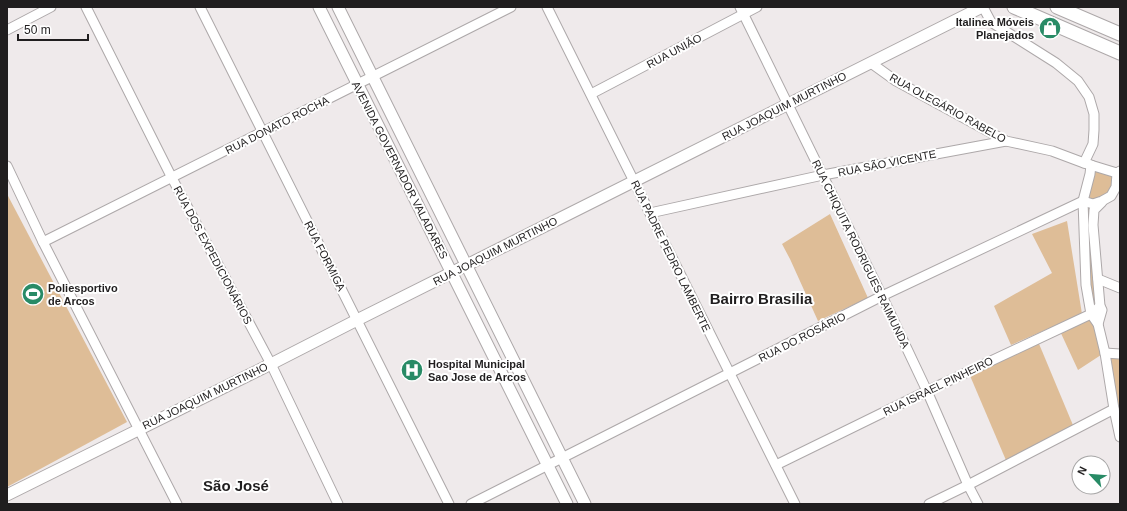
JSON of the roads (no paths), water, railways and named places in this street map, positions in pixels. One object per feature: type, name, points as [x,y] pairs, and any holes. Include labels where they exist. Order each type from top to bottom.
[{"type":"main road","points":[[1014,7],[1120,53]]},
{"type":"main road","points":[[1058,7],[1120,34]]},
{"type":"street","points":[[7,30],[51,7]]},
{"type":"street","name":"RUA DOS EXPEDICIONÁRIOS","points":[[86,7],[172,178],[271,364],[338,504]]},
{"type":"street","name":"RUA FORMIGA","points":[[200,7],[449,504]]},
{"type":"street","name":"AVENIDA GOVERNADOR VALADARES","points":[[319,7],[567,504]]},
{"type":"street","name":"AVENIDA GOVERNADOR VALADARES","points":[[338,7],[585,504]]},
{"type":"street","name":"RUA DONATO ROCHA","points":[[43,242],[511,7]]},
{"type":"street","name":"RUA PADRE PEDRO LAMBERTE","points":[[548,7],[795,504]]},
{"type":"street","name":"RUA UNIÃO","points":[[591,94],[742,11],[757,7]]},
{"type":"street","points":[[983,7],[991,22],[1056,63],[1078,81],[1089,98],[1094,114],[1094,130],[1093,144],[1084,163],[1091,165],[1084,205],[1086,285],[1091,314],[1098,324],[1105,353],[1120,438]]},
{"type":"street","name":"RUA JOAQUIM MURTINHO","points":[[7,495],[983,7]]},
{"type":"street","points":[[1052,23],[1058,7]]},
{"type":"street","name":"RUA CHIQUITA RODRIGUES RAIMUNDA","points":[[742,11],[882,296],[978,504]]},
{"type":"street","name":"RUA OLEGÁRIO RABELO","points":[[871,63],[896,81],[1006,141],[1052,150],[1084,163],[1119,173]]},
{"type":"street","name":"RUA SÃO VICENTE","points":[[650,213],[823,175],[1006,141]]},
{"type":"street","points":[[7,166],[43,242],[177,504]]},
{"type":"street","points":[[1098,324],[1102,310],[1100,306],[1093,225],[1094,210],[1102,201],[1111,196],[1116,187],[1119,173]]},
{"type":"street","name":"RUA DO ROSÁRIO","points":[[471,504],[882,296],[1084,205],[1102,201]]},
{"type":"street","points":[[1098,279],[1120,288]]},
{"type":"street","name":"RUA ISRAEL PINHEIRO","points":[[776,465],[926,391],[1091,314],[1100,306]]},
{"type":"street","points":[[1105,353],[1120,354]]},
{"type":"street","points":[[929,504],[1114,409]]},
{"type":"place","name":"Italinea Móveis Planejados","points":[[1050,28]]},
{"type":"place","name":"Poliesportivo de Arcos","points":[[33,294]]},
{"type":"place","name":"Hospital Municipal Sao Jose de Arcos","points":[[412,370]]},
{"type":"district","name":"Bairro Brasilia","points":[[761,298]]},
{"type":"district","name":"São José","points":[[236,485]]}]
